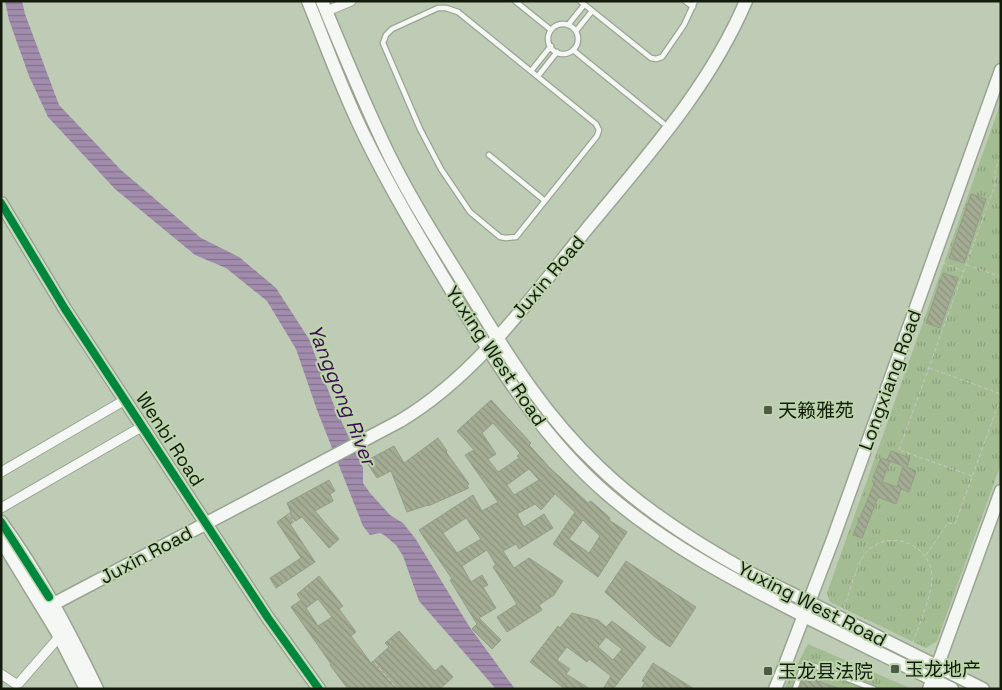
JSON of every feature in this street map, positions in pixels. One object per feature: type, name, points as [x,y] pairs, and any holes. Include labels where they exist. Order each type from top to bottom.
[{"type":"main road","name":"Yuxing West Road","points":[[308,1],[347,97],[379,165],[416,232],[507,380],[537,420],[588,476],[649,526],[696,558],[931,684],[952,689]]},
{"type":"main road","name":"Juxin Road","points":[[494,334],[685,94],[704,66],[737,1]]},
{"type":"main road","name":"Juxin Road","points":[[47,603],[353,441],[400,421],[427,403],[457,379],[485,344],[544,282],[680,116],[714,64],[746,1]]},
{"type":"main road","name":"Yuxing West Road","points":[[325,6],[359,92],[391,159],[428,225],[518,372],[548,412],[580,449],[616,483],[657,515],[703,546],[808,603],[982,689]]},
{"type":"main road","name":"Longxiang Road","points":[[775,689],[804,616],[1001,70]]},
{"type":"main road","name":"Wenbi Road","points":[[1,203],[65,309],[277,631],[319,689]]},
{"type":"main road","name":"Juxin Road","points":[[204,520],[273,488],[326,455]]},
{"type":"main road","points":[[931,684],[1001,491]]},
{"type":"main road","points":[[1,522],[97,689]]},
{"type":"main road","points":[[1,540],[47,603],[60,636],[86,689]]},
{"type":"street","points":[[325,6],[351,1]]},
{"type":"street","points":[[1,472],[125,400]]},
{"type":"street","points":[[1,508],[143,426]]},
{"type":"street","points":[[1,674],[16,684],[19,683],[60,636]]},
{"type":"lane","points":[[515,1],[551,30]]},
{"type":"lane","points":[[685,1],[693,7]]},
{"type":"lane","points":[[568,25],[582,3],[650,58],[656,59],[662,57],[684,25],[695,1]]},
{"type":"lane","points":[[438,8],[450,8],[458,12],[531,71],[596,124],[598,136],[516,236],[509,238],[500,237],[470,212],[453,188],[430,149],[383,42],[392,29],[438,8]]},
{"type":"lane","points":[[576,31],[592,11]]},
{"type":"lane","points":[[558,25],[568,25],[576,31],[578,39],[573,50],[566,53],[557,52],[551,46],[548,38],[551,30],[558,25]]},
{"type":"lane","points":[[531,71],[551,46]]},
{"type":"lane","points":[[573,50],[663,123]]},
{"type":"lane","points":[[538,76],[557,52]]},
{"type":"lane","points":[[489,155],[545,201]]},
{"type":"lane","points":[[795,689],[803,666],[808,663],[874,689]]},
{"type":"path","points":[[972,476],[899,450],[994,185],[995,172],[1001,154]]},
{"type":"path","points":[[933,260],[964,271]]},
{"type":"path","points":[[966,265],[1001,277]]},
{"type":"path","points":[[925,556],[948,523],[955,524],[1001,395],[929,368]]},
{"type":"path","points":[[273,488],[288,513],[354,601],[350,613],[368,637],[365,651],[397,689]]},
{"type":"path","points":[[840,619],[861,560],[873,546],[890,540],[903,541],[916,546],[925,556],[931,568],[932,584],[910,653]]},
{"type":"path","points":[[543,550],[622,623],[721,689]]},
{"type":"path","points":[[675,660],[727,576]]},
{"type":"path","points":[[451,689],[463,677],[472,689]]},
{"type":"green space","points":[[1001,102],[1001,464],[937,641],[926,648],[830,602],[827,593]]},
{"type":"green space","points":[[808,644],[912,689],[784,689]]},
{"type":"shaded area","points":[[5,1],[22,1],[25,14],[59,105],[121,170],[201,238],[239,257],[276,288],[309,339],[333,403],[363,468],[363,483],[390,515],[403,523],[415,538],[469,626],[515,689],[496,689],[419,601],[403,556],[396,545],[380,533],[370,535],[363,526],[317,410],[296,349],[267,301],[226,268],[195,255],[115,189],[48,117],[29,76],[9,20]]},
{"type":"building","points":[[971,194],[986,199],[964,263],[949,258]]},
{"type":"building","points":[[943,273],[958,278],[940,328],[926,323]]},
{"type":"building","points":[[491,400],[531,443],[529,445],[550,468],[588,503],[591,501],[610,518],[609,520],[627,532],[598,577],[553,544],[575,512],[555,494],[541,510],[535,504],[517,514],[524,527],[544,514],[553,528],[519,549],[516,544],[503,551],[514,568],[529,558],[563,581],[554,595],[539,605],[542,610],[507,632],[497,617],[517,604],[493,567],[496,565],[487,550],[462,566],[471,582],[482,575],[488,585],[483,587],[496,608],[479,618],[501,640],[492,649],[472,629],[477,624],[450,580],[452,579],[419,530],[473,495],[482,511],[498,502],[465,455],[474,450],[457,431]],"holes":[[[493,423],[520,453],[517,456],[519,458],[498,472],[488,459],[496,454],[482,433]],[[529,469],[539,480],[514,495],[507,485]],[[466,518],[481,539],[457,553],[443,533]],[[583,520],[600,536],[589,553],[569,539]]]},
{"type":"building","points":[[438,438],[469,484],[467,486],[469,488],[428,506],[407,512],[391,471],[377,478],[366,461],[394,446],[404,463]]},
{"type":"building","points":[[891,451],[910,458],[907,467],[916,471],[909,492],[901,489],[896,504],[878,497],[862,538],[853,535],[876,479],[873,478],[881,458],[887,460]],"holes":[[[890,461],[903,466],[897,487],[882,482]]]},
{"type":"building","points":[[329,480],[335,491],[330,494],[333,501],[315,511],[339,539],[329,548],[302,517],[290,524],[315,562],[276,588],[270,578],[301,558],[277,522],[291,512],[287,503]]},
{"type":"building","points":[[626,561],[696,607],[670,647],[655,637],[605,592]]},
{"type":"building","points":[[319,576],[343,606],[339,609],[356,632],[351,636],[371,663],[389,647],[385,643],[399,631],[435,671],[442,665],[453,677],[440,689],[348,689],[291,607],[301,600],[297,594]],"holes":[[[318,599],[332,617],[318,626],[306,608]]]},
{"type":"building","points":[[572,613],[598,620],[606,627],[612,621],[646,647],[613,689],[603,689],[611,676],[589,659],[587,662],[567,647],[557,660],[570,669],[566,674],[590,689],[565,689],[530,662],[558,626],[560,628]],"holes":[[[606,637],[622,649],[613,660],[598,647]]]},
{"type":"building","points":[[653,663],[694,689],[641,689],[645,682],[642,681]]},
{"type":"building","points":[[804,676],[837,688],[837,689],[799,689]]},
{"type":"cycle path","points":[[1,203],[65,309],[268,618],[319,689]]},
{"type":"cycle path","points":[[1,522],[49,597]]},
{"type":"place","name":"天籁雅苑","points":[[768,410]]},
{"type":"place","name":"玉龙地产","points":[[895,669]]},
{"type":"place","name":"玉龙县法院","points":[[768,671]]},
{"type":"water label","name":"Yanggong River","points":[[342,395]]}]
